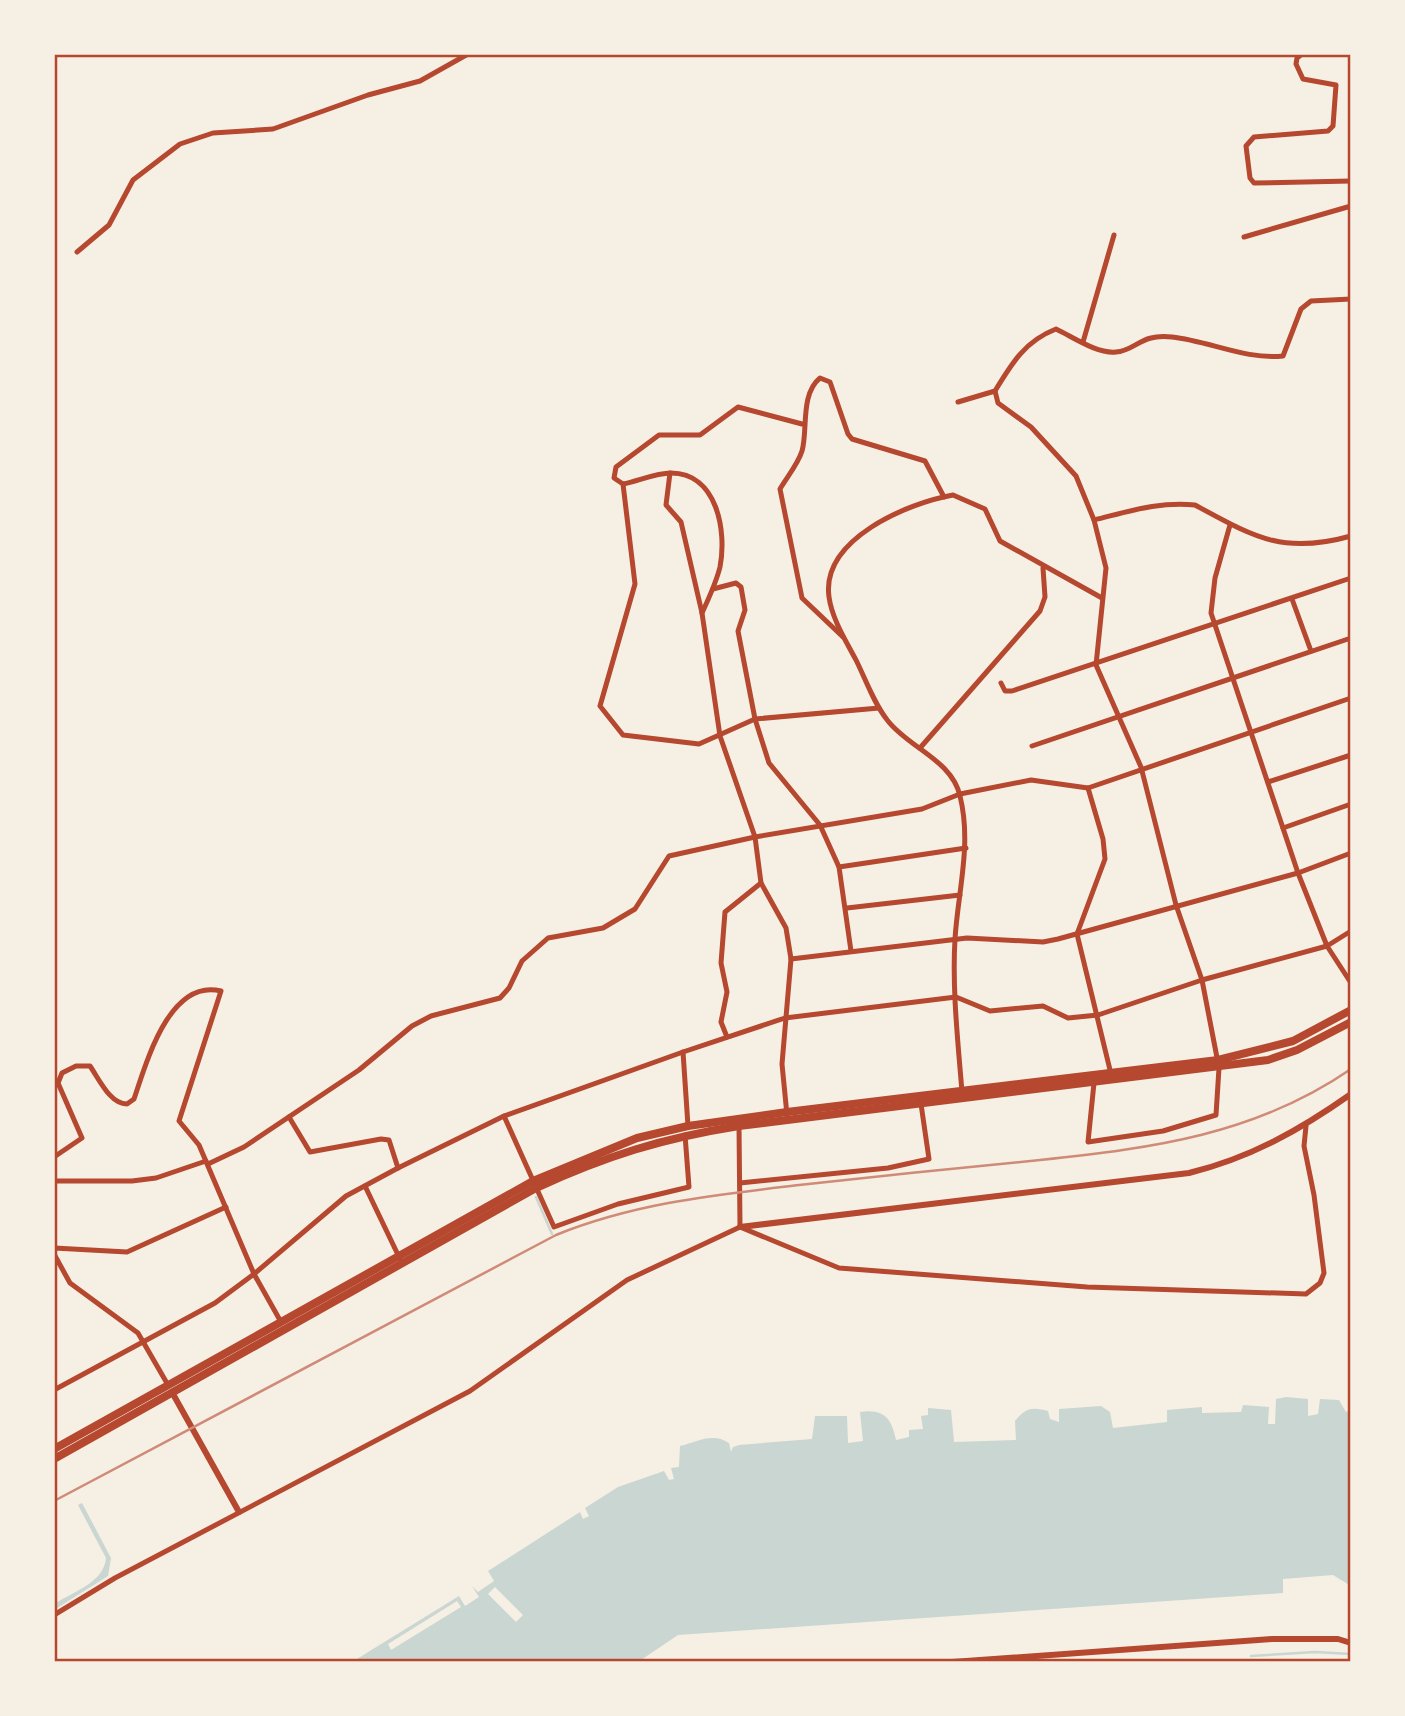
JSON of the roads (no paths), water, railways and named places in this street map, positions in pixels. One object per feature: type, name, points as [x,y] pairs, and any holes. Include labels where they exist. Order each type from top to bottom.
[{"type":"highway","points":[[1219,1064],[1293,1041],[1351,1010]]},
{"type":"highway","points":[[54,1459],[535,1184],[603,1158],[687,1132],[787,1117],[1111,1076],[1268,1060],[1297,1050],[1351,1022]]},
{"type":"highway","points":[[687,1132],[787,1117],[921,1104],[962,1095],[1094,1083],[1111,1076]]},
{"type":"highway","points":[[54,1449],[171,1390]]},
{"type":"street","points":[[78,252],[109,225],[134,180],[180,144],[213,133],[273,129],[368,95],[420,81],[468,54]]},
{"type":"street","points":[[1327,54],[1302,54],[1297,58],[1296,64],[1303,79],[1336,85],[1333,126],[1328,131],[1254,137],[1248,141],[1250,178],[1254,183],[1351,181]]},
{"type":"street","points":[[1244,237],[1351,206]]},
{"type":"street","points":[[1083,342],[1114,235]]},
{"type":"street","points":[[958,402],[995,391],[1016,355],[1036,337],[1056,329],[1083,342],[1118,352],[1147,336],[1171,336],[1264,358],[1283,356],[1301,309],[1311,301],[1351,299]]},
{"type":"street","points":[[845,639],[802,598],[780,489],[802,450],[802,424],[814,383],[826,379],[834,392],[852,439],[925,461],[943,497]]},
{"type":"street","points":[[995,391],[998,403],[1031,428],[1076,476],[1094,520],[1106,568],[1096,665],[1142,767],[1176,905],[1202,980],[1219,1064],[1216,1115],[1163,1131],[1088,1142],[1094,1083]]},
{"type":"street","points":[[702,613],[713,589],[722,548],[714,504],[708,489],[694,479],[670,473],[623,484],[614,478],[615,467],[659,435],[700,435],[738,407],[802,424]]},
{"type":"street","points":[[670,473],[666,505],[681,522],[702,613],[720,736],[755,837],[761,883],[786,928],[791,959],[782,1064],[787,1117]]},
{"type":"street","points":[[623,484],[635,584],[600,706],[623,735],[699,744],[755,719],[879,708]]},
{"type":"street","points":[[962,1095],[955,940],[966,848],[960,794],[945,769],[897,731],[879,708],[845,639],[829,595],[834,570],[844,548],[868,528],[953,495],[985,509],[1000,541],[1043,568],[1101,598]]},
{"type":"street","points":[[1094,520],[1156,505],[1184,504],[1195,505],[1267,542],[1317,545],[1351,537]]},
{"type":"street","points":[[1230,525],[1213,589],[1211,613],[1298,873],[1327,946],[1351,983]]},
{"type":"street","points":[[920,748],[1040,611],[1045,597],[1043,568]]},
{"type":"street","points":[[1001,683],[1005,691],[1012,691],[1351,578]]},
{"type":"street","points":[[713,589],[736,583],[741,587],[745,610],[738,631],[755,719],[769,763],[820,825],[839,867],[847,908],[851,951]]},
{"type":"street","points":[[1292,599],[1311,651]]},
{"type":"street","points":[[1032,746],[1351,638]]},
{"type":"street","points":[[54,1174],[56,1181],[132,1181],[156,1178],[244,1147],[376,1059],[412,1026],[431,1016],[500,998],[509,988],[522,961],[548,938],[603,928],[635,909],[669,856],[755,837],[922,809],[960,794],[1031,780],[1088,788],[1142,767],[1351,698]]},
{"type":"street","points":[[1268,782],[1351,755]]},
{"type":"street","points":[[1088,788],[1103,839],[1105,859],[1077,934],[1111,1076]]},
{"type":"street","points":[[1283,828],[1351,804]]},
{"type":"street","points":[[839,867],[966,848]]},
{"type":"street","points":[[791,959],[955,940],[1043,942],[1298,873],[1351,853]]},
{"type":"street","points":[[727,1037],[721,1022],[727,992],[721,963],[725,912],[761,883]]},
{"type":"street","points":[[847,908],[960,895]]},
{"type":"street","points":[[54,1390],[143,1341],[153,1339],[215,1303],[254,1274],[321,1215],[398,1168],[504,1116],[683,1052],[785,1018],[956,997],[990,1011],[1043,1006],[1068,1018],[1098,1015],[1202,980],[1327,946],[1351,931]]},
{"type":"street","points":[[54,1157],[82,1138],[58,1083],[62,1073],[76,1066],[90,1066],[111,1096],[118,1102],[127,1104],[134,1099],[153,1045],[166,1019],[193,994],[211,989],[221,991],[179,1121],[199,1145],[254,1274],[284,1327]]},
{"type":"street","points":[[504,1116],[554,1227],[618,1204],[689,1187],[683,1052]]},
{"type":"street","points":[[54,1615],[115,1578],[470,1391],[627,1280],[740,1227],[1189,1172],[1252,1154],[1306,1126],[1351,1094]]},
{"type":"street","points":[[740,1183],[888,1168],[929,1159],[921,1104]]},
{"type":"street","points":[[289,1116],[310,1152],[388,1140],[398,1168]]},
{"type":"street","points":[[739,1126],[740,1227]]},
{"type":"street","points":[[740,1227],[839,1268],[1087,1287],[1306,1294],[1320,1283],[1324,1273],[1304,1146],[1306,1126]]},
{"type":"street","points":[[365,1186],[400,1260]]},
{"type":"street","points":[[54,1248],[127,1252],[226,1208]]},
{"type":"street","points":[[54,1254],[70,1283],[138,1334],[239,1512]]},
{"type":"street","points":[[952,1662],[1272,1639],[1338,1640],[1351,1643]]},
{"type":"waterway","points":[[536,1197],[552,1234]]},
{"type":"waterway","points":[[1251,1656],[1315,1652],[1351,1654]]},
{"type":"railway","points":[[54,1501],[556,1235],[586,1224],[645,1208],[706,1197],[1082,1155],[1163,1143],[1240,1124],[1315,1091],[1351,1069]]}]
